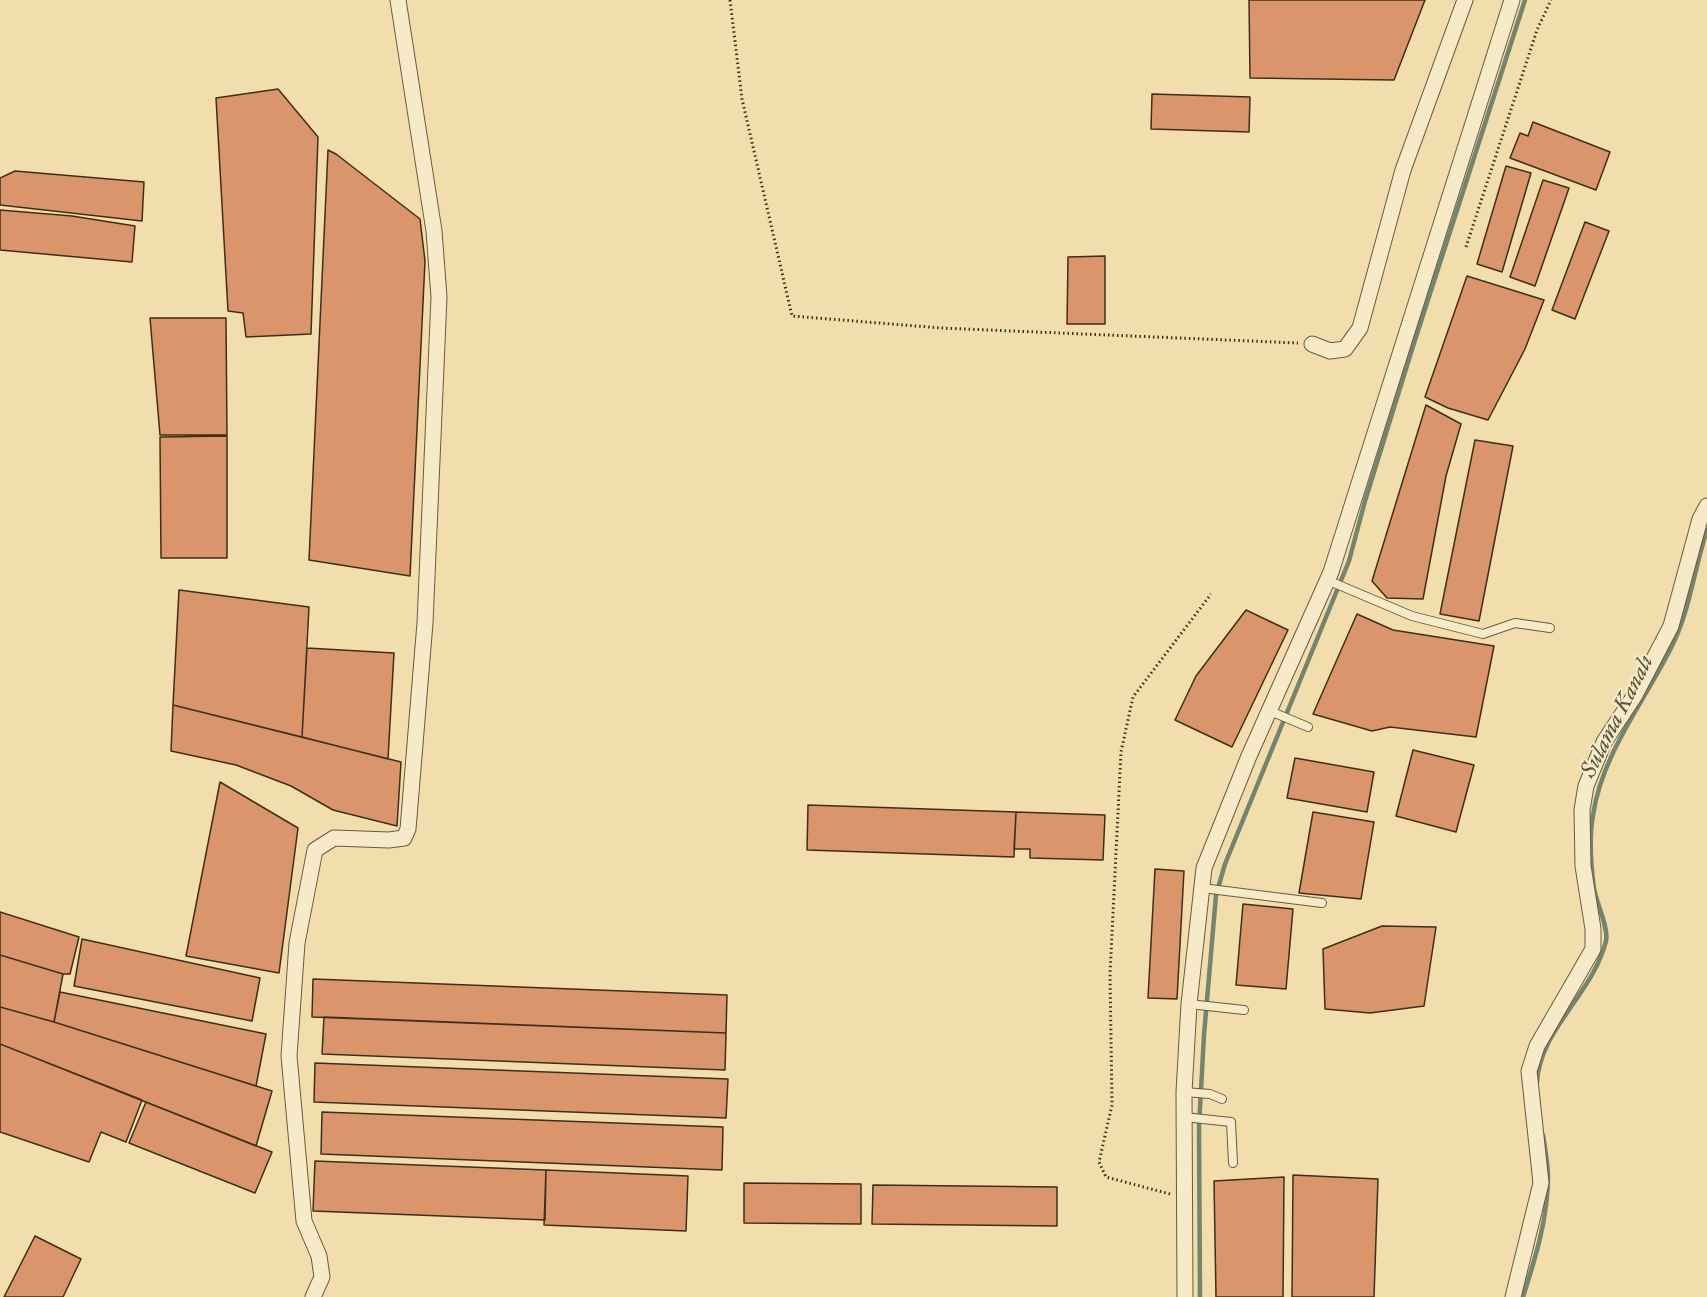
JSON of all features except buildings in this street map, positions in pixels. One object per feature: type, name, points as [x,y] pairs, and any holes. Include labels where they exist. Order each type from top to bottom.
[{"type":"street","points":[[312,1297],[322,1276],[320,1256],[304,1221],[289,1056],[297,943],[315,850],[334,838],[389,840],[404,838],[408,829],[424,623],[439,297],[434,231],[398,0]]},
{"type":"street","points":[[1312,344],[1330,351],[1345,349],[1360,328],[1403,170],[1465,0]]},
{"type":"street","points":[[1185,1297],[1184,1197],[1187,1092],[1207,888],[1204,868],[1330,582],[1512,0]]},
{"type":"street","points":[[1513,1297],[1541,1183],[1529,1071],[1537,1046],[1593,949],[1593,930],[1583,866],[1582,810],[1586,786],[1604,742],[1635,695],[1671,626],[1700,519],[1707,506]]},
{"type":"lane","points":[[1330,582],[1412,616],[1483,634],[1515,623],[1550,628]]},
{"type":"lane","points":[[1274,712],[1308,727]]},
{"type":"lane","points":[[1207,888],[1322,903]]},
{"type":"lane","points":[[1194,1005],[1244,1010]]},
{"type":"lane","points":[[1187,1092],[1210,1094],[1222,1099]]},
{"type":"lane","points":[[1188,1118],[1231,1122],[1233,1163]]},
{"type":"path","points":[[729,0],[742,99],[792,316],[941,327],[1312,344]]},
{"type":"path","points":[[1466,247],[1537,30],[1551,0]]},
{"type":"path","points":[[1184,1197],[1106,1177],[1099,1162],[1112,1105],[1110,974],[1121,752],[1133,697],[1211,594]]},
{"type":"waterway","points":[[1200,1297],[1199,1126],[1216,895],[1225,864],[1349,561],[1365,501],[1414,343],[1525,0]]},
{"type":"waterway","name":"Sulama Kanalı","points":[[1537,1082],[1540,1063],[1547,1045],[1590,978],[1606,941],[1606,929],[1594,888],[1591,861],[1592,824],[1598,793],[1605,771],[1625,729],[1677,634],[1707,530]]},
{"type":"waterway","name":"Sulama Kanalı","points":[[1523,1297],[1546,1208],[1548,1172],[1543,1135]]}]
